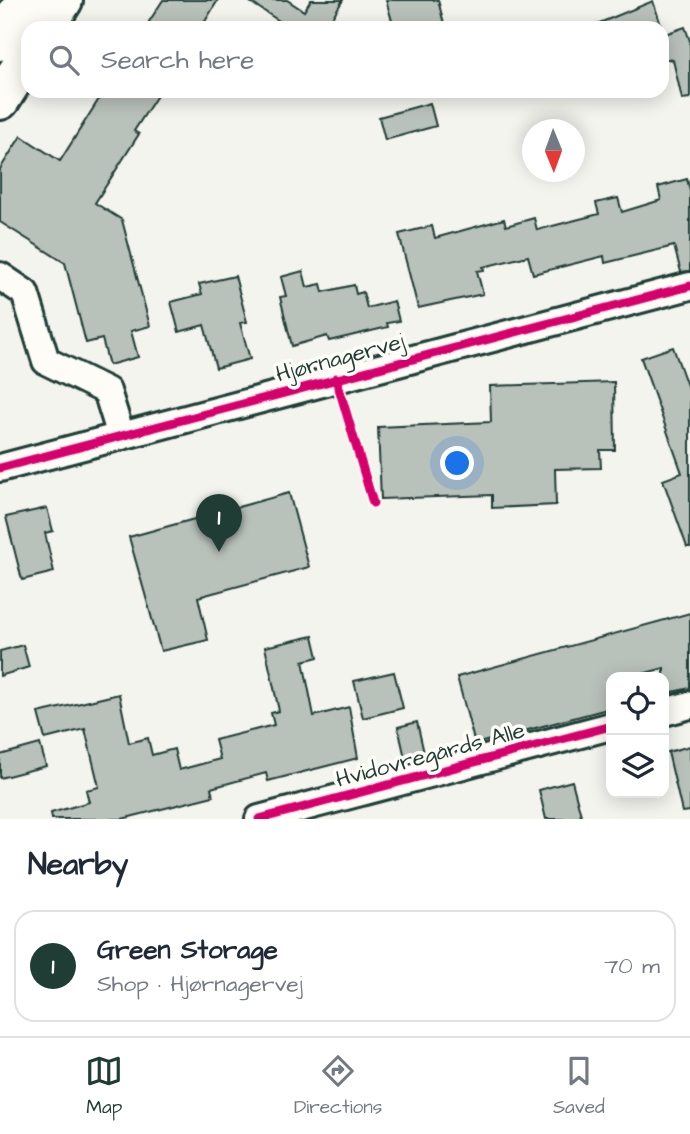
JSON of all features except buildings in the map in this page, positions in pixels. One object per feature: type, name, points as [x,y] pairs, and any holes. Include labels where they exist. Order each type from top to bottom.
[{"type":"main road","points":[[0,41],[26,0]]},
{"type":"main road","points":[[50,21],[63,0]]},
{"type":"main road","points":[[0,100],[21,66]]},
{"type":"street","points":[[0,276],[25,293],[46,361],[107,391],[121,436]]},
{"type":"street","name":"Hjørnagervej","points":[[0,468],[690,286]]},
{"type":"street","points":[[669,711],[690,705]]},
{"type":"street","name":"Hvidovregårds Alle","points":[[259,819],[606,727]]},
{"type":"cycle path","points":[[0,468],[690,286]]},
{"type":"cycle path","points":[[336,378],[373,503]]},
{"type":"cycle path","points":[[259,819],[606,727]]},
{"type":"place","name":"Green Storage","points":[[219,552]]}]
